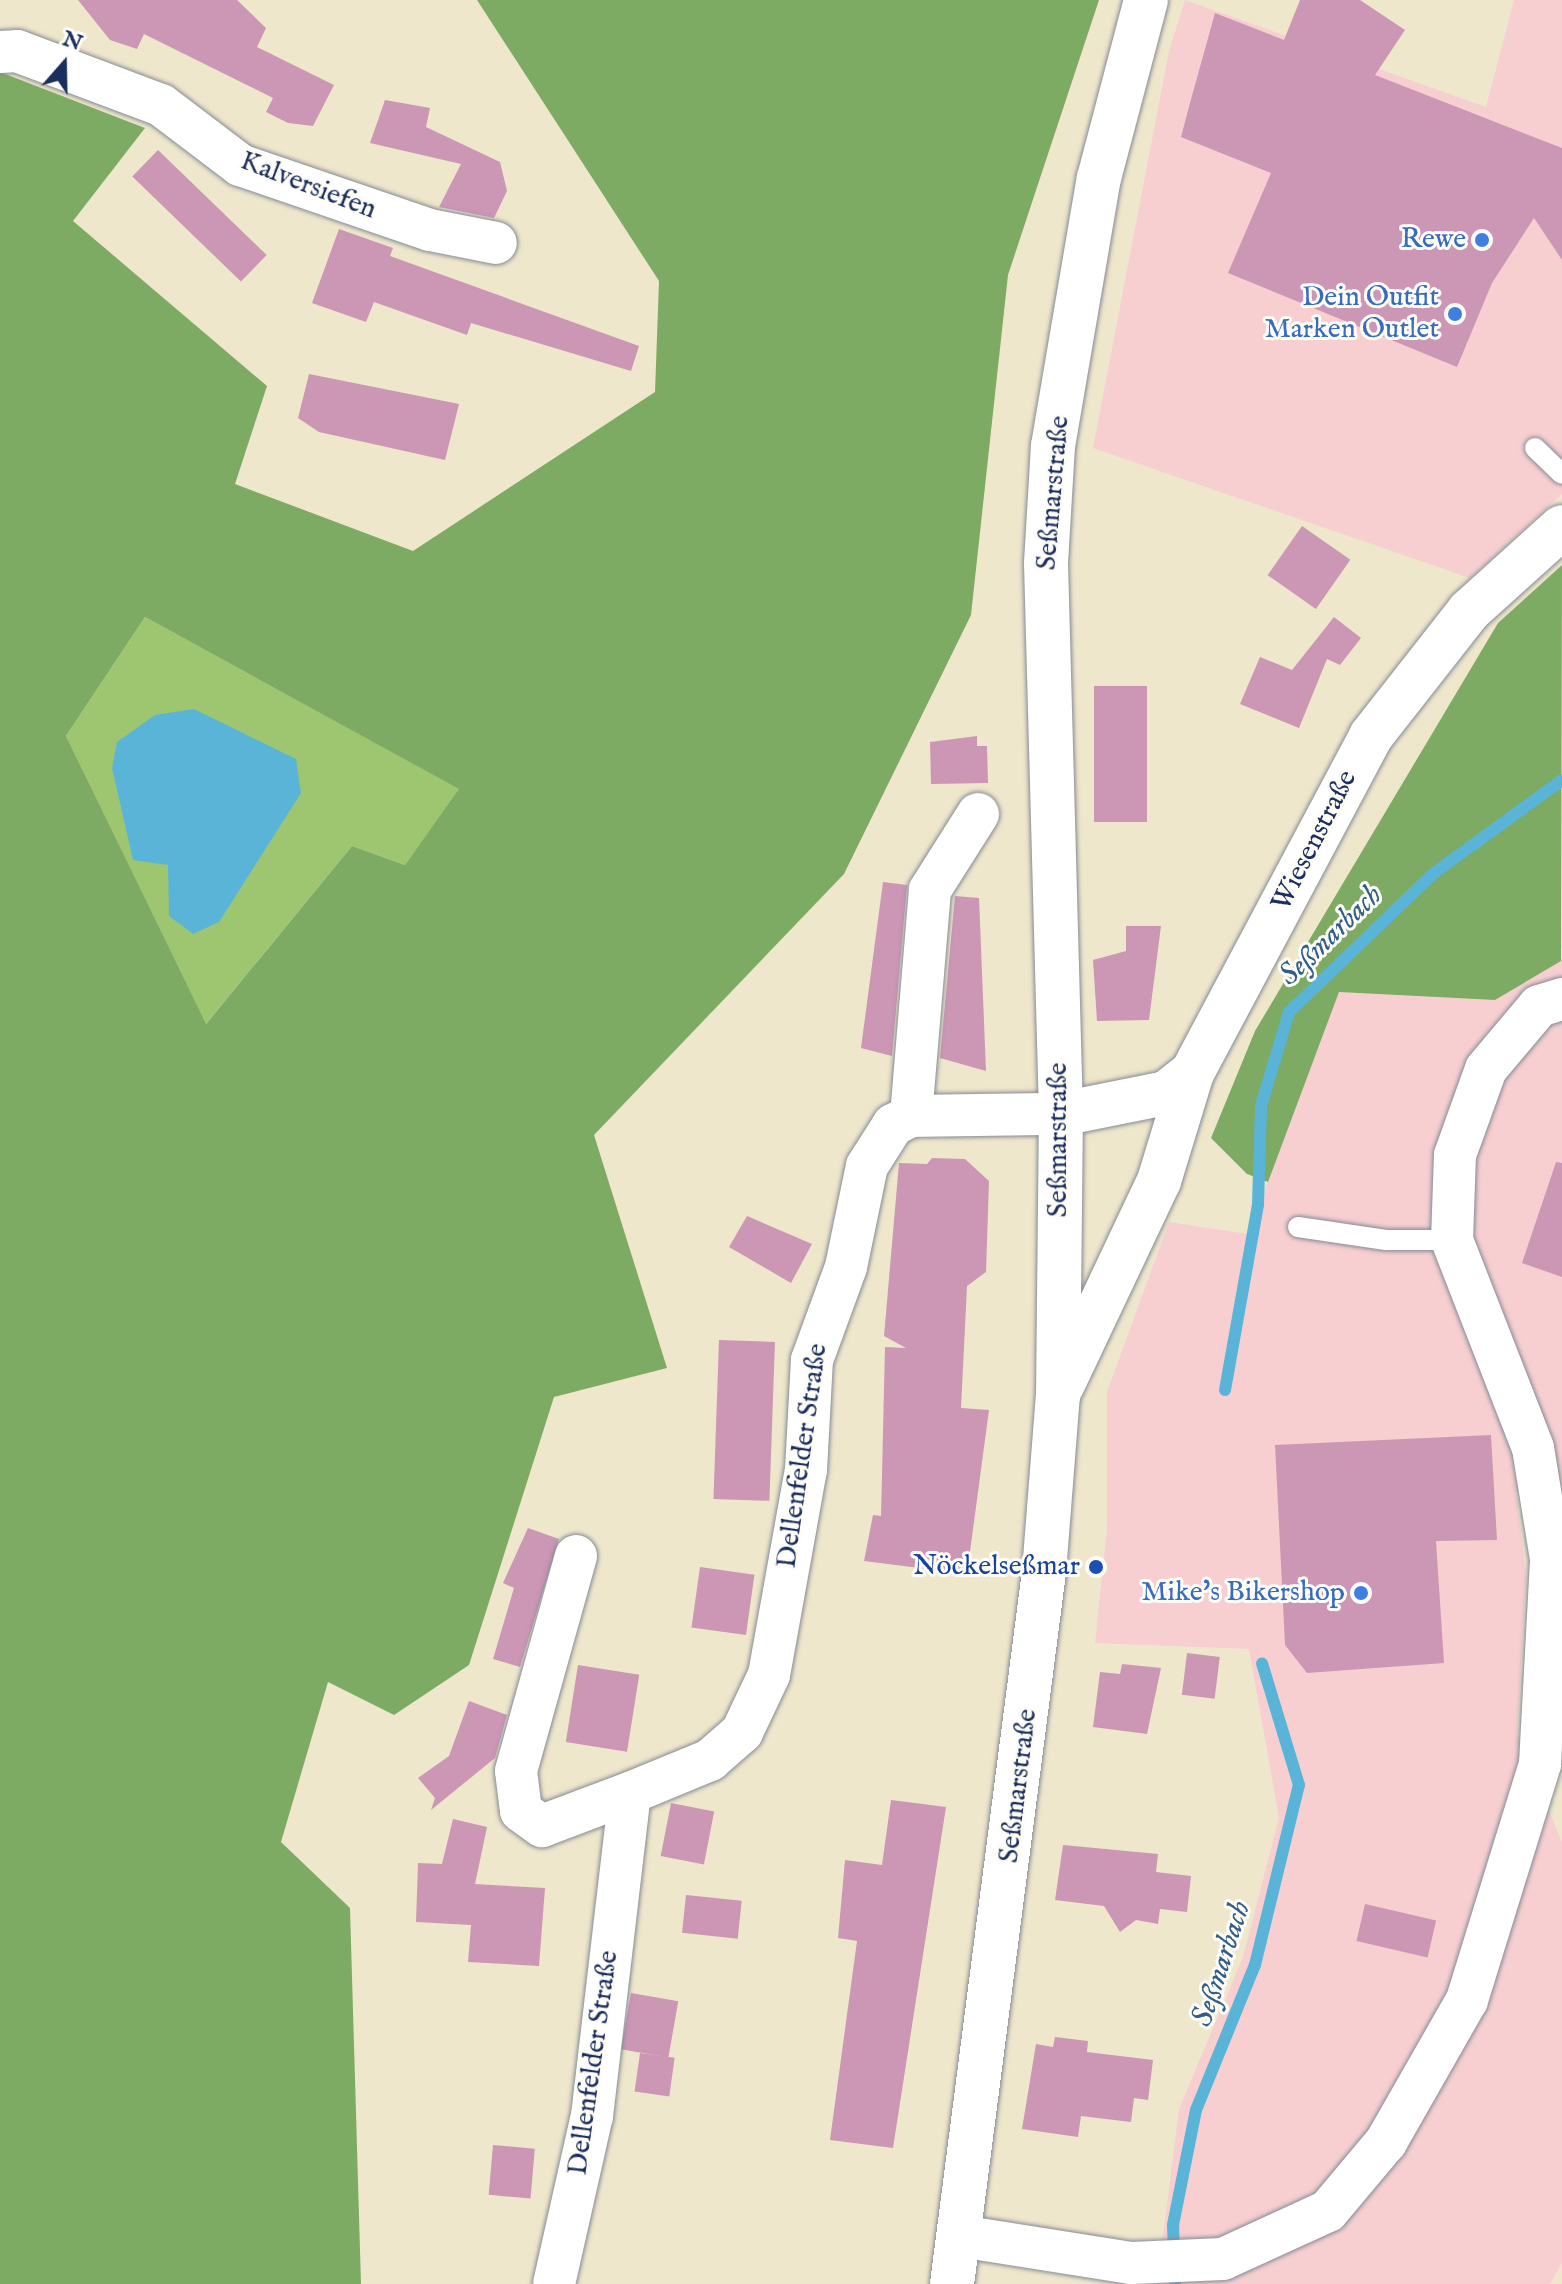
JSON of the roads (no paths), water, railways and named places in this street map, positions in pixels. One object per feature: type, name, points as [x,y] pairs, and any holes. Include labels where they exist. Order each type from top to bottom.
[{"type":"main road","name":"Seßmarstraße","points":[[952,2284],[1018,1802],[1058,1396],[1061,1114],[1046,563],[1053,446],[1099,178],[1146,0]]},
{"type":"main road","name":"Wiesenstraße","points":[[1061,1114],[1166,1093],[1192,1073],[1371,736],[1469,611],[1562,527]]},
{"type":"main road","points":[[1058,1396],[1159,1181],[1192,1073]]},
{"type":"street","name":"Kalversiefen","points":[[0,52],[17,51],[161,105],[240,165],[430,230],[496,243]]},
{"type":"street","points":[[978,814],[930,890],[911,1116],[1061,1114]]},
{"type":"street","points":[[960,2236],[1131,2263],[1223,2259],[1328,2211],[1386,2142],[1467,2000],[1551,1774],[1551,1559],[1533,1448],[1452,1240],[1455,1155],[1486,1069],[1539,1006],[1562,999]]},
{"type":"street","name":"Dellenfelder Straße","points":[[576,1556],[516,1771],[521,1811],[542,1826],[710,1760],[742,1732],[769,1675],[806,1470],[812,1360],[846,1267],[867,1166],[893,1125],[911,1116]]},
{"type":"street","name":"Dellenfelder Straße","points":[[554,2284],[592,2116],[630,1793]]},
{"type":"lane","points":[[1535,448],[1562,474]]},
{"type":"lane","points":[[1298,1227],[1386,1240],[1452,1240]]},
{"type":"water","points":[[194,709],[296,759],[301,793],[219,922],[193,934],[169,916],[168,865],[133,860],[112,768],[117,742],[155,715]]},
{"type":"waterway","name":"Seßmarbach","points":[[1225,1390],[1258,1204],[1261,1106],[1289,1012],[1434,873],[1562,780]]},
{"type":"waterway","name":"Seßmarbach","points":[[1175,2284],[1173,2225],[1196,2110],[1255,1965],[1299,1785],[1262,1663]]},
{"type":"place","name":"Rewe","points":[[1482,240]]},
{"type":"place","name":"Dein Outfit Marken Outlet","points":[[1455,314]]},
{"type":"place","name":"Nöckelseßmar","points":[[1096,1567]]},
{"type":"place","name":"Mike's Bikershop","points":[[1361,1593]]}]
